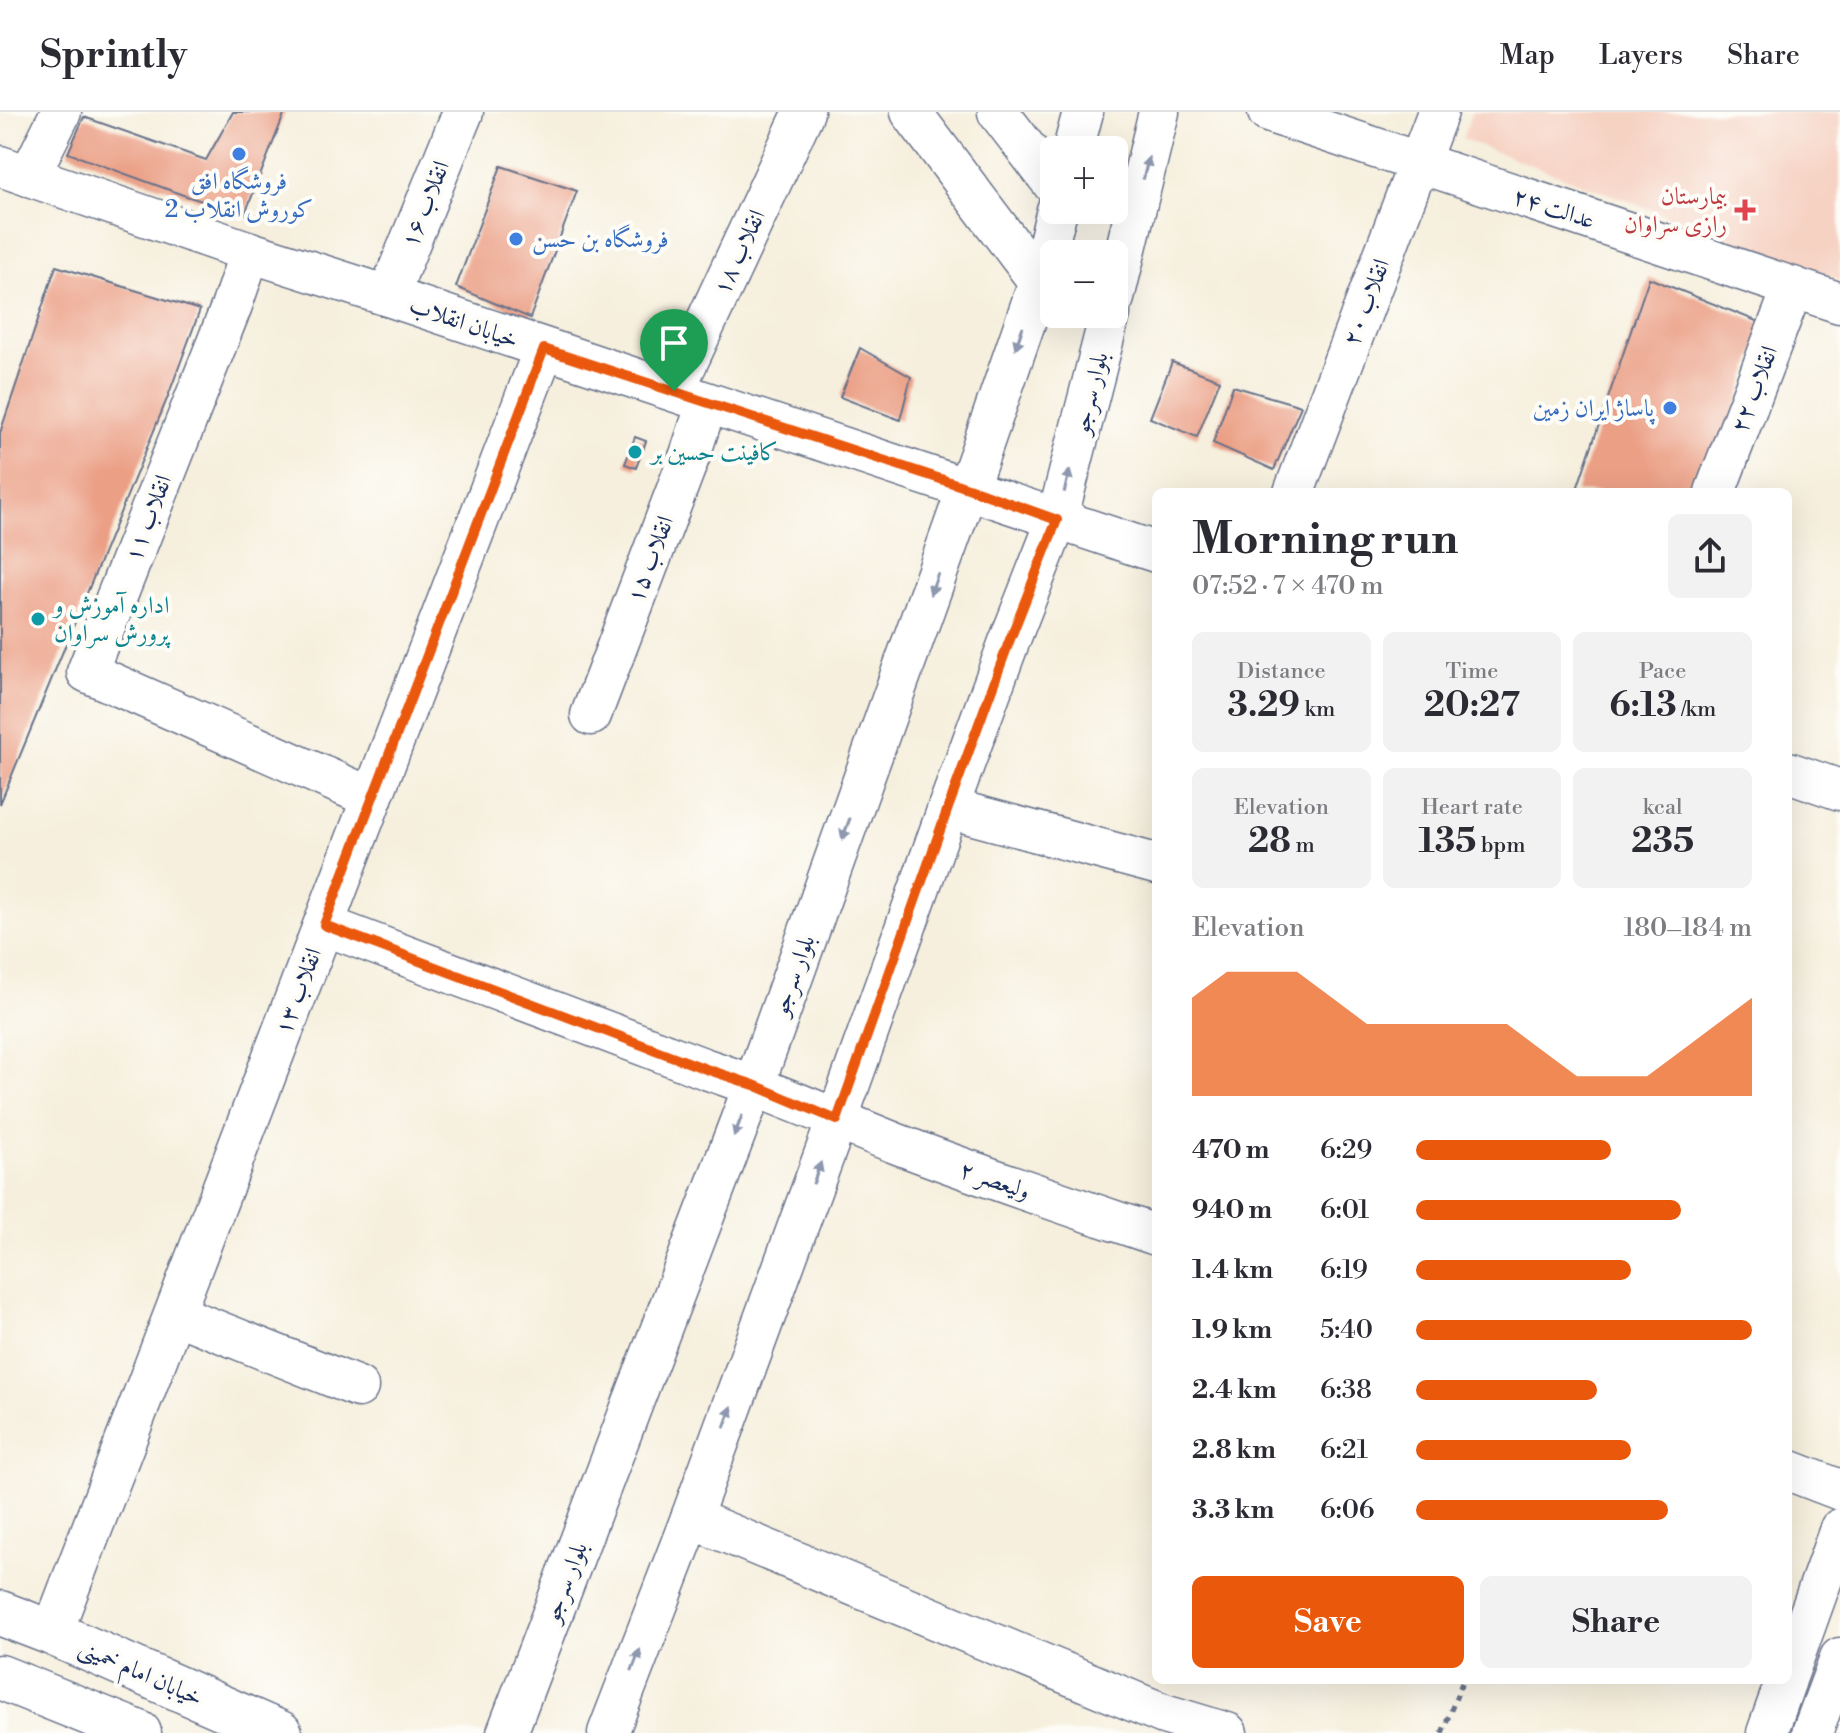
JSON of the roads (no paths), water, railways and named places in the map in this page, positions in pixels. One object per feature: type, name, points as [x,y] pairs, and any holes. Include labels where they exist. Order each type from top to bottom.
[{"type":"main road","name":"خیابان امام خمینی","points":[[0,1613],[280,1733]]},
{"type":"main road","points":[[0,1677],[139,1733]]},
{"type":"street","points":[[15,171],[61,112]]},
{"type":"street","name":"انقلاب ۱۶","points":[[388,296],[463,112]]},
{"type":"street","name":"انقلاب ۱۸","points":[[691,397],[804,112]]},
{"type":"street","points":[[911,112],[1047,240]]},
{"type":"street","points":[[998,112],[1040,167]]},
{"type":"street","points":[[1077,136],[1083,112]]},
{"type":"street","points":[[1126,240],[1159,112]]},
{"type":"street","name":"عدالت ۲۴","points":[[1268,112],[1840,303]]},
{"type":"street","name":"انقلاب ۲۰","points":[[1296,488],[1438,112]]},
{"type":"street","name":"خیابان انقلاب","points":[[15,171],[1152,551]]},
{"type":"street","name":"انقلاب ۱۱","points":[[250,252],[87,672],[372,798]]},
{"type":"street","name":"انقلاب ۲۲","points":[[1717,488],[1793,287]]},
{"type":"street","name":"بلوار سرجو","points":[[507,1733],[754,1085],[1040,292]]},
{"type":"street","name":"بلوار سرجو","points":[[608,1733],[691,1518],[948,808],[1057,520],[1106,328]]},
{"type":"street","name":"انقلاب ۱۳","points":[[52,1633],[544,349]]},
{"type":"street","name":"انقلاب ۱۵","points":[[591,715],[690,455],[691,397]]},
{"type":"street","points":[[1792,773],[1840,790]]},
{"type":"street","points":[[948,808],[1152,863]]},
{"type":"street","name":"ولیعصر ۲","points":[[324,925],[754,1085],[978,1175],[1152,1234]]},
{"type":"street","points":[[175,1314],[358,1387]]},
{"type":"street","points":[[1792,1472],[1840,1490]]},
{"type":"street","points":[[691,1518],[1170,1697],[1227,1733]]},
{"type":"street","points":[[1792,1663],[1840,1529]]},
{"type":"street","points":[[1812,1733],[1840,1658]]},
{"type":"street","points":[[1767,1733],[1785,1684]]},
{"type":"place","name":"فروشگاه افق کوروش انقلاب 2","points":[[239,154]]},
{"type":"place","name":"بیمارستان رازی سراوان","points":[[1745,210]]},
{"type":"place","name":"فروشگاه بن حسن","points":[[516,239]]},
{"type":"place","name":"پاساژ ایران زمین","points":[[1670,408]]},
{"type":"place","name":"کافینت حسین بر","points":[[635,452]]},
{"type":"place","name":"اداره آموزش و پرورش سراوان","points":[[38,619]]}]
